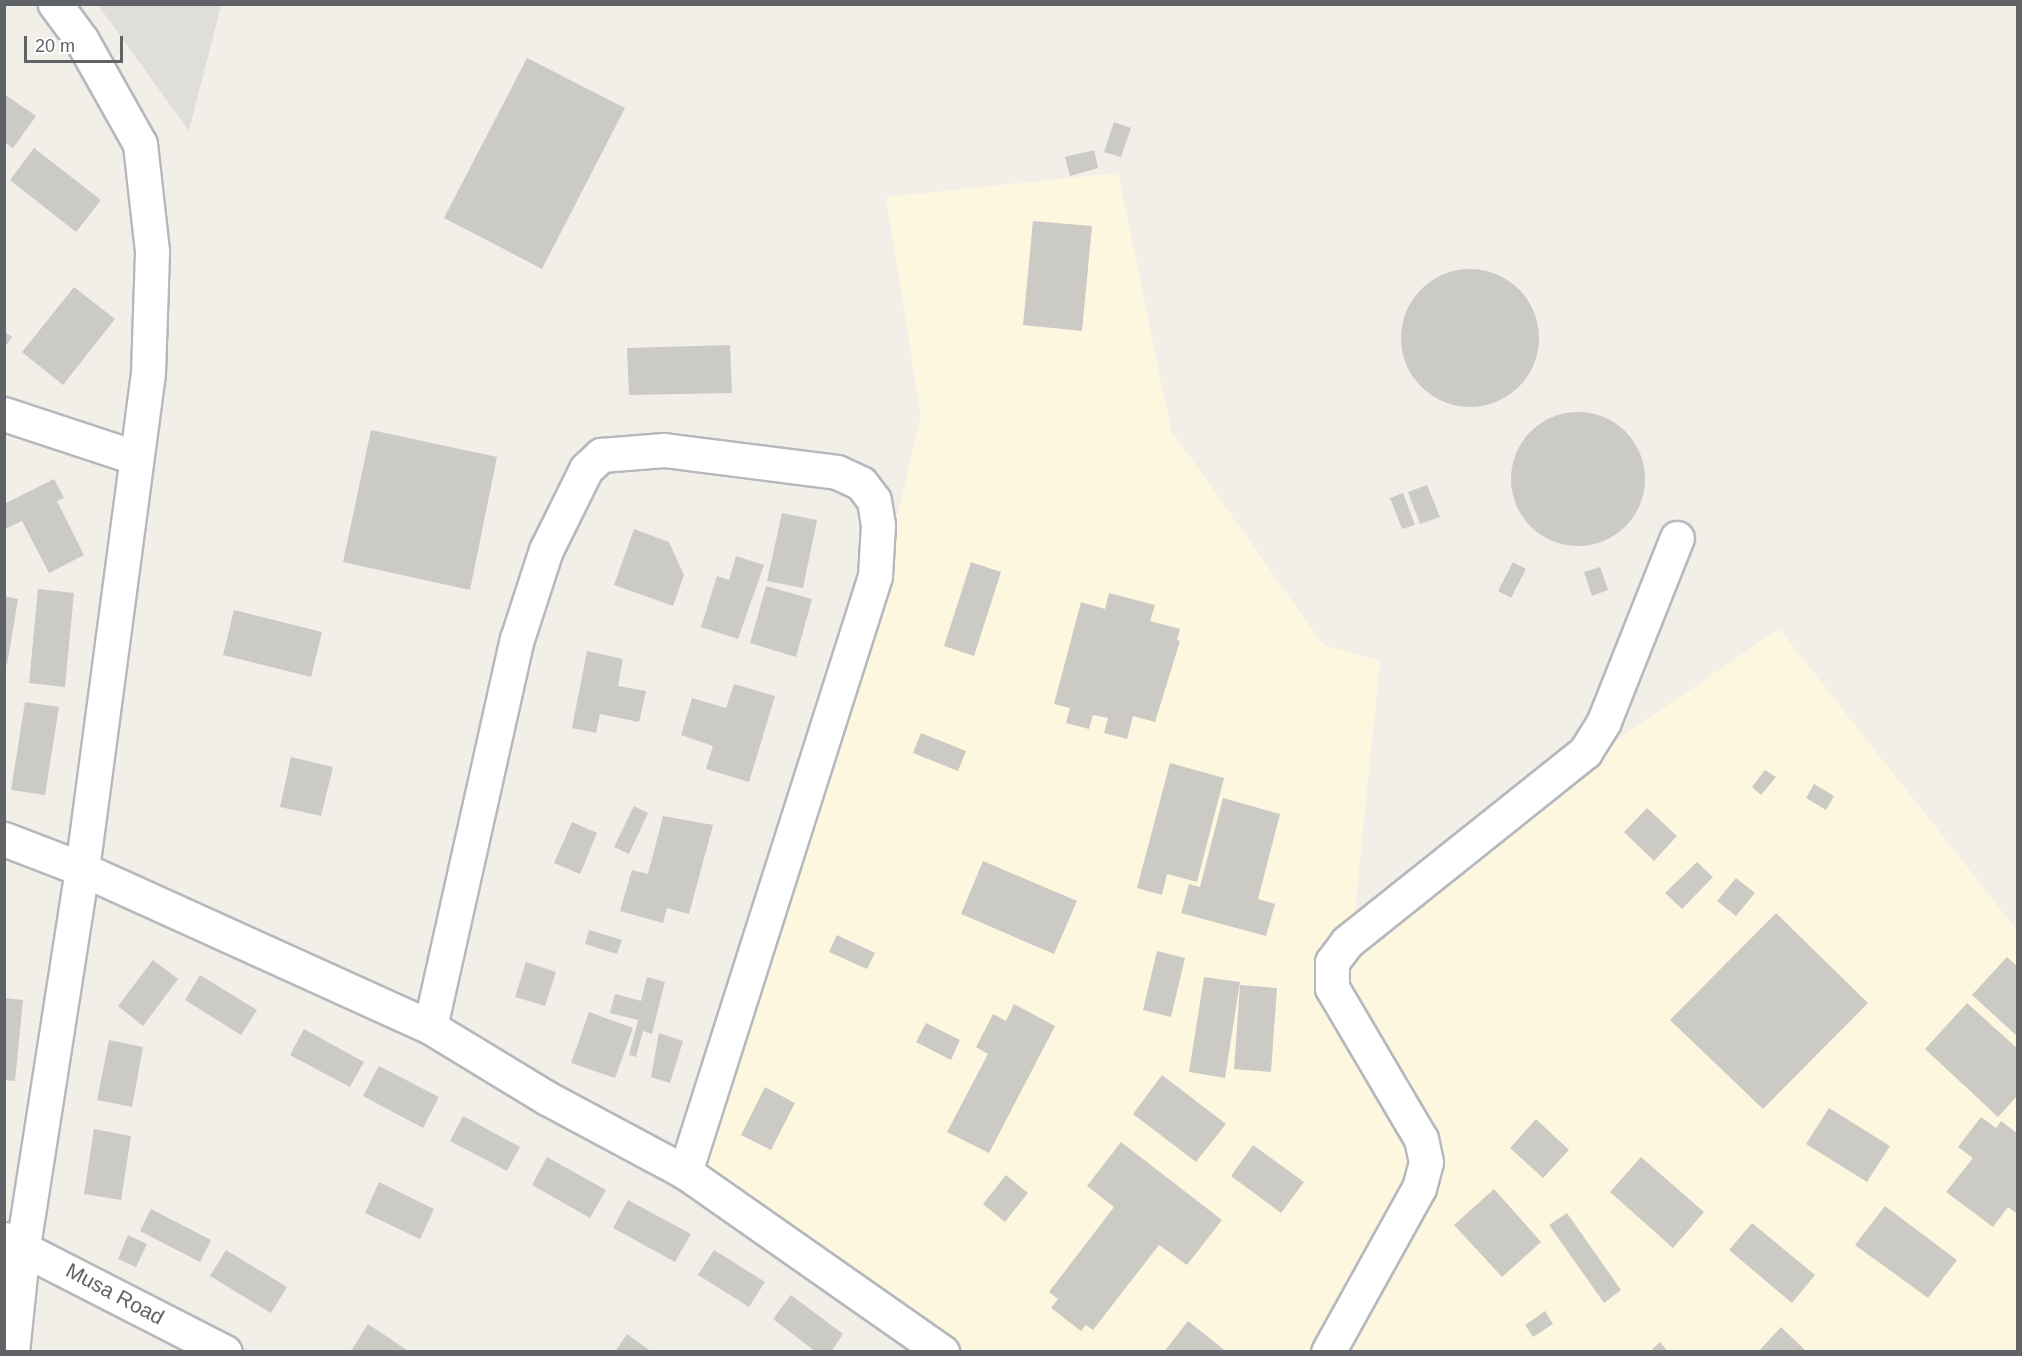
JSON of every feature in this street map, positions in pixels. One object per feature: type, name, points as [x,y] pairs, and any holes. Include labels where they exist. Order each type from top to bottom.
[{"type":"street","points":[[12,1352],[14,1243],[82,868],[134,458],[148,373],[152,251],[140,144],[81,39],[55,4]]},
{"type":"street","points":[[4,414],[134,458]]},
{"type":"street","points":[[430,1027],[518,639],[546,550],[586,469],[601,455],[664,450],[837,472],[855,480],[874,500],[878,525],[875,576],[685,1172]]},
{"type":"street","points":[[1328,1352],[1419,1188],[1425,1162],[1421,1139],[1332,988],[1332,962],[1338,950],[1585,752],[1604,721],[1677,538]]},
{"type":"street","points":[[4,840],[82,868],[430,1027],[547,1098],[685,1172],[942,1352]]},
{"type":"street","name":"Musa Road","points":[[14,1243],[225,1352]]},
{"type":"shaded area","points":[[98,5],[221,5],[189,131]]},
{"type":"shaded area","points":[[1118,173],[1171,430],[1323,645],[1380,661],[1354,919],[1779,629],[2017,930],[2017,1351],[951,1351],[690,1165],[874,615],[921,416],[886,197]]},
{"type":"building","points":[[527,58],[625,108],[542,269],[444,218]]},
{"type":"building","points":[[4,94],[36,116],[13,148],[4,142]]},
{"type":"building","points":[[1114,122],[1131,128],[1121,157],[1104,152]]},
{"type":"building","points":[[34,148],[101,200],[76,232],[10,180]]},
{"type":"building","points":[[1094,150],[1098,168],[1070,176],[1065,157]]},
{"type":"building","points":[[1033,221],[1092,226],[1082,331],[1023,325]]},
{"type":"building","points":[[1470,269],[1496,274],[1519,289],[1534,312],[1539,338],[1534,364],[1519,387],[1496,402],[1470,407],[1444,402],[1421,387],[1406,364],[1401,338],[1406,312],[1421,289],[1444,274]]},
{"type":"building","points":[[74,287],[115,319],[63,385],[22,352]]},
{"type":"building","points":[[4,331],[12,337],[4,348]]},
{"type":"building","points":[[730,345],[732,393],[629,395],[627,348]]},
{"type":"building","points":[[1578,412],[1604,417],[1626,431],[1640,453],[1645,479],[1640,505],[1626,527],[1604,541],[1578,546],[1552,541],[1530,527],[1516,505],[1511,479],[1516,453],[1530,431],[1552,417]]},
{"type":"building","points":[[371,430],[497,457],[470,590],[343,562]]},
{"type":"building","points":[[54,479],[64,498],[57,501],[84,555],[49,573],[22,521],[5,529],[4,504]]},
{"type":"building","points":[[1427,485],[1440,517],[1420,524],[1408,492]]},
{"type":"building","points":[[1403,493],[1415,525],[1402,529],[1390,498]]},
{"type":"building","points":[[782,513],[817,520],[803,588],[767,581]]},
{"type":"building","points":[[634,529],[669,542],[684,575],[673,606],[614,585]]},
{"type":"building","points":[[736,556],[764,565],[738,639],[701,627],[717,576],[729,580]]},
{"type":"building","points":[[971,562],[1001,572],[974,656],[944,646]]},
{"type":"building","points":[[1513,562],[1526,569],[1511,598],[1498,591]]},
{"type":"building","points":[[1600,567],[1608,590],[1592,596],[1584,572]]},
{"type":"building","points":[[766,586],[812,599],[796,657],[750,643]]},
{"type":"building","points":[[38,589],[74,593],[65,687],[29,683]]},
{"type":"building","points":[[1109,593],[1155,605],[1150,621],[1180,629],[1177,640],[1180,641],[1155,722],[1133,716],[1127,739],[1104,733],[1108,718],[1093,715],[1089,729],[1066,723],[1070,708],[1054,704],[1081,602],[1105,609]]},
{"type":"building","points":[[4,596],[18,599],[7,665],[4,664]]},
{"type":"building","points":[[234,610],[322,632],[311,677],[223,655]]},
{"type":"building","points":[[587,651],[623,659],[618,686],[646,691],[639,722],[600,714],[596,733],[572,728]]},
{"type":"building","points":[[734,684],[775,696],[749,782],[706,769],[713,746],[681,735],[692,698],[726,708]]},
{"type":"building","points":[[25,702],[59,707],[45,795],[11,790]]},
{"type":"building","points":[[921,733],[966,751],[958,771],[913,753]]},
{"type":"building","points":[[291,757],[333,767],[321,816],[280,807]]},
{"type":"building","points":[[1170,763],[1224,778],[1197,882],[1167,874],[1162,895],[1137,888]]},
{"type":"building","points":[[1765,770],[1776,777],[1761,795],[1752,787]]},
{"type":"building","points":[[1814,784],[1834,796],[1826,810],[1806,798]]},
{"type":"building","points":[[1223,798],[1280,814],[1258,899],[1275,904],[1266,936],[1181,913],[1189,884],[1200,887]]},
{"type":"building","points":[[634,806],[648,813],[629,854],[614,847]]},
{"type":"building","points":[[1647,808],[1677,836],[1654,861],[1624,832]]},
{"type":"building","points":[[663,816],[713,825],[689,914],[667,908],[663,923],[620,911],[632,870],[648,874]]},
{"type":"building","points":[[572,822],[597,833],[580,874],[554,863]]},
{"type":"building","points":[[983,861],[1077,901],[1054,954],[961,914]]},
{"type":"building","points":[[1697,862],[1713,877],[1682,909],[1665,893]]},
{"type":"building","points":[[1736,878],[1755,893],[1736,916],[1717,901]]},
{"type":"building","points":[[1776,913],[1868,1003],[1763,1109],[1670,1020]]},
{"type":"building","points":[[589,930],[622,940],[617,954],[585,944]]},
{"type":"building","points":[[837,935],[875,953],[867,969],[829,952]]},
{"type":"building","points":[[1157,951],[1185,958],[1171,1017],[1143,1010]]},
{"type":"building","points":[[2007,957],[2018,967],[2018,1037],[1972,995]]},
{"type":"building","points":[[153,960],[178,979],[143,1026],[118,1006]]},
{"type":"building","points":[[526,962],[556,972],[545,1006],[515,997]]},
{"type":"building","points":[[200,975],[257,1010],[241,1035],[185,1000]]},
{"type":"building","points":[[647,977],[665,982],[652,1034],[643,1031],[636,1057],[629,1055],[638,1020],[610,1013],[615,994],[641,1001]]},
{"type":"building","points":[[1204,977],[1240,982],[1225,1078],[1189,1072]]},
{"type":"building","points":[[1240,985],[1277,988],[1271,1072],[1234,1069]]},
{"type":"building","points":[[4,998],[23,1000],[15,1081],[4,1080]]},
{"type":"building","points":[[1967,1003],[2018,1049],[2018,1095],[1998,1117],[1925,1049]]},
{"type":"building","points":[[1014,1004],[1055,1026],[989,1153],[947,1132],[988,1054],[976,1047],[993,1014],[1006,1021]]},
{"type":"building","points":[[589,1012],[633,1028],[615,1078],[571,1063]]},
{"type":"building","points":[[926,1023],[960,1040],[951,1060],[916,1042]]},
{"type":"building","points":[[304,1029],[364,1062],[350,1087],[290,1055]]},
{"type":"building","points":[[659,1033],[683,1041],[670,1083],[651,1077]]},
{"type":"building","points":[[109,1040],[143,1047],[132,1107],[97,1100]]},
{"type":"building","points":[[379,1066],[439,1097],[423,1128],[363,1096]]},
{"type":"building","points":[[1162,1075],[1226,1124],[1196,1162],[1133,1114]]},
{"type":"building","points":[[765,1087],[795,1103],[771,1150],[741,1135]]},
{"type":"building","points":[[1829,1108],[1890,1146],[1867,1182],[1806,1144]]},
{"type":"building","points":[[463,1116],[520,1147],[507,1171],[450,1141]]},
{"type":"building","points":[[1981,1117],[1996,1128],[2001,1121],[2018,1134],[2018,1214],[2008,1207],[1993,1227],[1946,1192],[1973,1158],[1958,1147]]},
{"type":"building","points":[[1536,1119],[1569,1150],[1543,1178],[1510,1148]]},
{"type":"building","points":[[94,1129],[131,1136],[121,1200],[84,1194]]},
{"type":"building","points":[[1121,1142],[1222,1220],[1187,1265],[1159,1245],[1093,1330],[1086,1325],[1081,1331],[1051,1308],[1058,1299],[1049,1292],[1114,1207],[1087,1186]]},
{"type":"building","points":[[1253,1145],[1304,1182],[1281,1213],[1231,1176]]},
{"type":"building","points":[[547,1157],[606,1190],[590,1218],[532,1185]]},
{"type":"building","points":[[1641,1157],[1704,1212],[1673,1248],[1610,1192]]},
{"type":"building","points":[[1006,1175],[1028,1193],[1005,1222],[983,1204]]},
{"type":"building","points":[[379,1182],[434,1209],[420,1239],[365,1213]]},
{"type":"building","points":[[1494,1189],[1541,1242],[1502,1277],[1454,1225]]},
{"type":"building","points":[[628,1200],[691,1234],[675,1262],[613,1228]]},
{"type":"building","points":[[1885,1206],[1957,1260],[1928,1298],[1855,1245]]},
{"type":"building","points":[[151,1209],[211,1240],[200,1262],[140,1231]]},
{"type":"building","points":[[1567,1213],[1621,1290],[1604,1303],[1549,1225]]},
{"type":"building","points":[[1752,1223],[1815,1275],[1792,1303],[1729,1250]]},
{"type":"building","points":[[128,1235],[147,1244],[136,1267],[118,1259]]},
{"type":"building","points":[[226,1250],[287,1287],[271,1313],[210,1276]]},
{"type":"building","points":[[714,1250],[765,1282],[749,1307],[698,1275]]},
{"type":"building","points":[[791,1295],[843,1334],[831,1352],[816,1352],[773,1319]]},
{"type":"building","points":[[1545,1311],[1553,1324],[1533,1337],[1525,1325]]},
{"type":"building","points":[[1188,1321],[1227,1352],[1164,1352]]},
{"type":"building","points":[[368,1324],[410,1352],[351,1351]]},
{"type":"building","points":[[1781,1327],[1807,1352],[1758,1352]]},
{"type":"building","points":[[627,1334],[652,1352],[615,1352]]},
{"type":"building","points":[[1660,1342],[1668,1352],[1649,1352]]}]
